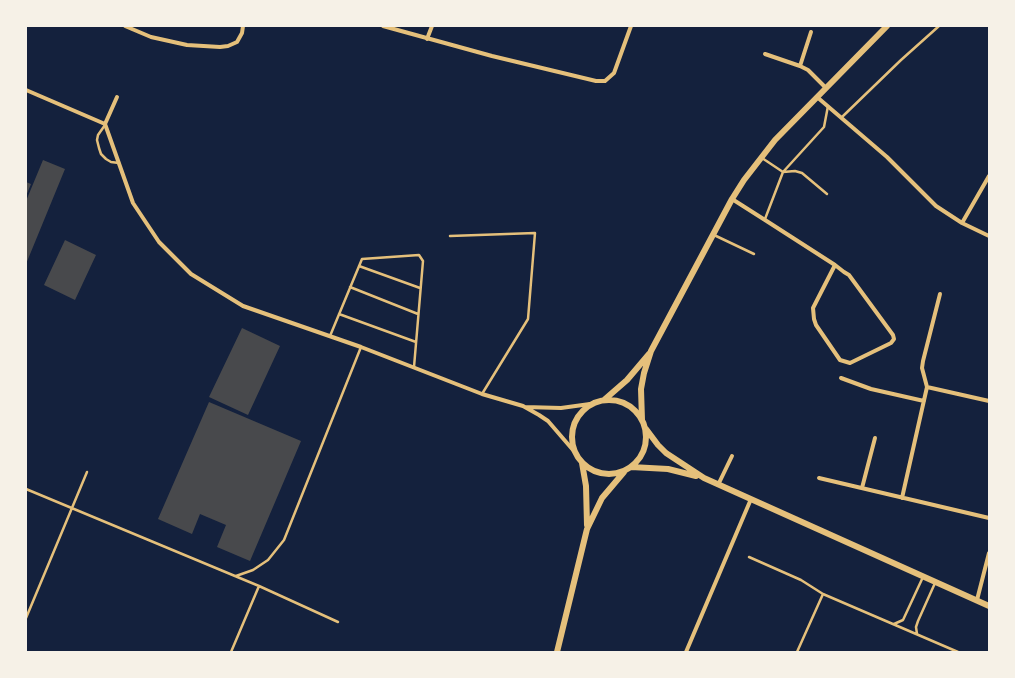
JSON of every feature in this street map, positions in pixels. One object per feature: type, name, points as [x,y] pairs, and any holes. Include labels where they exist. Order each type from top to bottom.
[{"type":"street","points":[[125,26],[151,37],[187,45],[220,47],[228,46],[236,42],[242,33],[243,26]]},
{"type":"street","points":[[383,26],[492,56],[596,81],[605,81],[614,73],[631,26]]},
{"type":"street","points":[[427,39],[432,26]]},
{"type":"street","points":[[642,420],[641,389],[644,373],[651,352],[732,199],[744,180],[775,140],[888,26]]},
{"type":"street","points":[[800,66],[811,32]]},
{"type":"street","points":[[765,54],[808,70],[826,88]]},
{"type":"street","points":[[26,90],[105,124]]},
{"type":"street","points":[[117,97],[105,124],[118,163],[134,203],[159,242],[191,274],[243,306],[361,347],[482,394],[523,406],[561,408],[590,404],[604,400],[613,400],[626,404],[637,412],[646,429],[666,454],[704,478],[989,606]]},
{"type":"street","points":[[818,97],[887,157],[936,206],[962,223],[989,236]]},
{"type":"street","points":[[962,223],[989,176]]},
{"type":"street","points":[[732,199],[849,275],[894,335],[894,339],[891,343],[850,363],[840,360],[816,325],[814,319],[813,308],[834,266]]},
{"type":"street","points":[[902,498],[927,387],[922,368],[923,361],[940,294]]},
{"type":"street","points":[[604,400],[627,380],[651,352]]},
{"type":"street","points":[[841,378],[871,389],[924,401]]},
{"type":"street","points":[[927,387],[989,401]]},
{"type":"street","points":[[573,450],[571,441],[573,424],[580,413],[590,404]]},
{"type":"street","points":[[523,406],[548,421],[582,463],[594,472],[602,474],[618,473],[628,469],[672,470],[704,478]]},
{"type":"street","points":[[557,652],[587,529],[602,498],[628,469],[636,463],[644,450],[646,443],[646,429]]},
{"type":"street","points":[[862,488],[875,438]]},
{"type":"street","points":[[718,484],[732,456]]},
{"type":"street","points":[[582,463],[586,486],[587,529]]},
{"type":"street","points":[[818,478],[989,518]]},
{"type":"street","points":[[686,652],[751,499]]},
{"type":"street","points":[[977,600],[989,553]]},
{"type":"lane","points":[[842,117],[901,60],[939,26]]},
{"type":"lane","points":[[765,220],[783,172],[824,127],[828,106]]},
{"type":"lane","points":[[105,124],[98,134],[97,140],[99,148],[101,154],[106,159],[111,162],[118,163]]},
{"type":"lane","points":[[761,158],[783,172],[795,171],[802,173],[827,194]]},
{"type":"lane","points":[[450,236],[535,233],[528,319],[482,394]]},
{"type":"lane","points":[[713,234],[754,254]]},
{"type":"lane","points":[[329,336],[362,259],[419,255],[423,261],[414,367]]},
{"type":"lane","points":[[359,266],[420,288]]},
{"type":"lane","points":[[350,287],[418,314]]},
{"type":"lane","points":[[339,314],[416,342]]},
{"type":"lane","points":[[235,576],[252,570],[268,560],[284,540],[361,347]]},
{"type":"lane","points":[[26,618],[87,472]]},
{"type":"lane","points":[[26,489],[259,586],[338,622]]},
{"type":"lane","points":[[750,557],[801,580],[823,594],[958,652]]},
{"type":"lane","points":[[894,624],[903,620],[923,576]]},
{"type":"lane","points":[[918,634],[916,627],[918,621],[936,582]]},
{"type":"lane","points":[[231,652],[259,586]]},
{"type":"lane","points":[[797,652],[823,594]]},
{"type":"building","points":[[43,160],[65,169],[26,264],[26,201]]},
{"type":"building","points":[[26,182],[31,184],[26,196]]},
{"type":"building","points":[[65,240],[96,255],[75,300],[44,285]]},
{"type":"building","points":[[242,328],[280,346],[248,415],[209,397]]},
{"type":"building","points":[[209,402],[301,441],[250,561],[217,547],[226,525],[200,514],[192,534],[158,519]]}]
